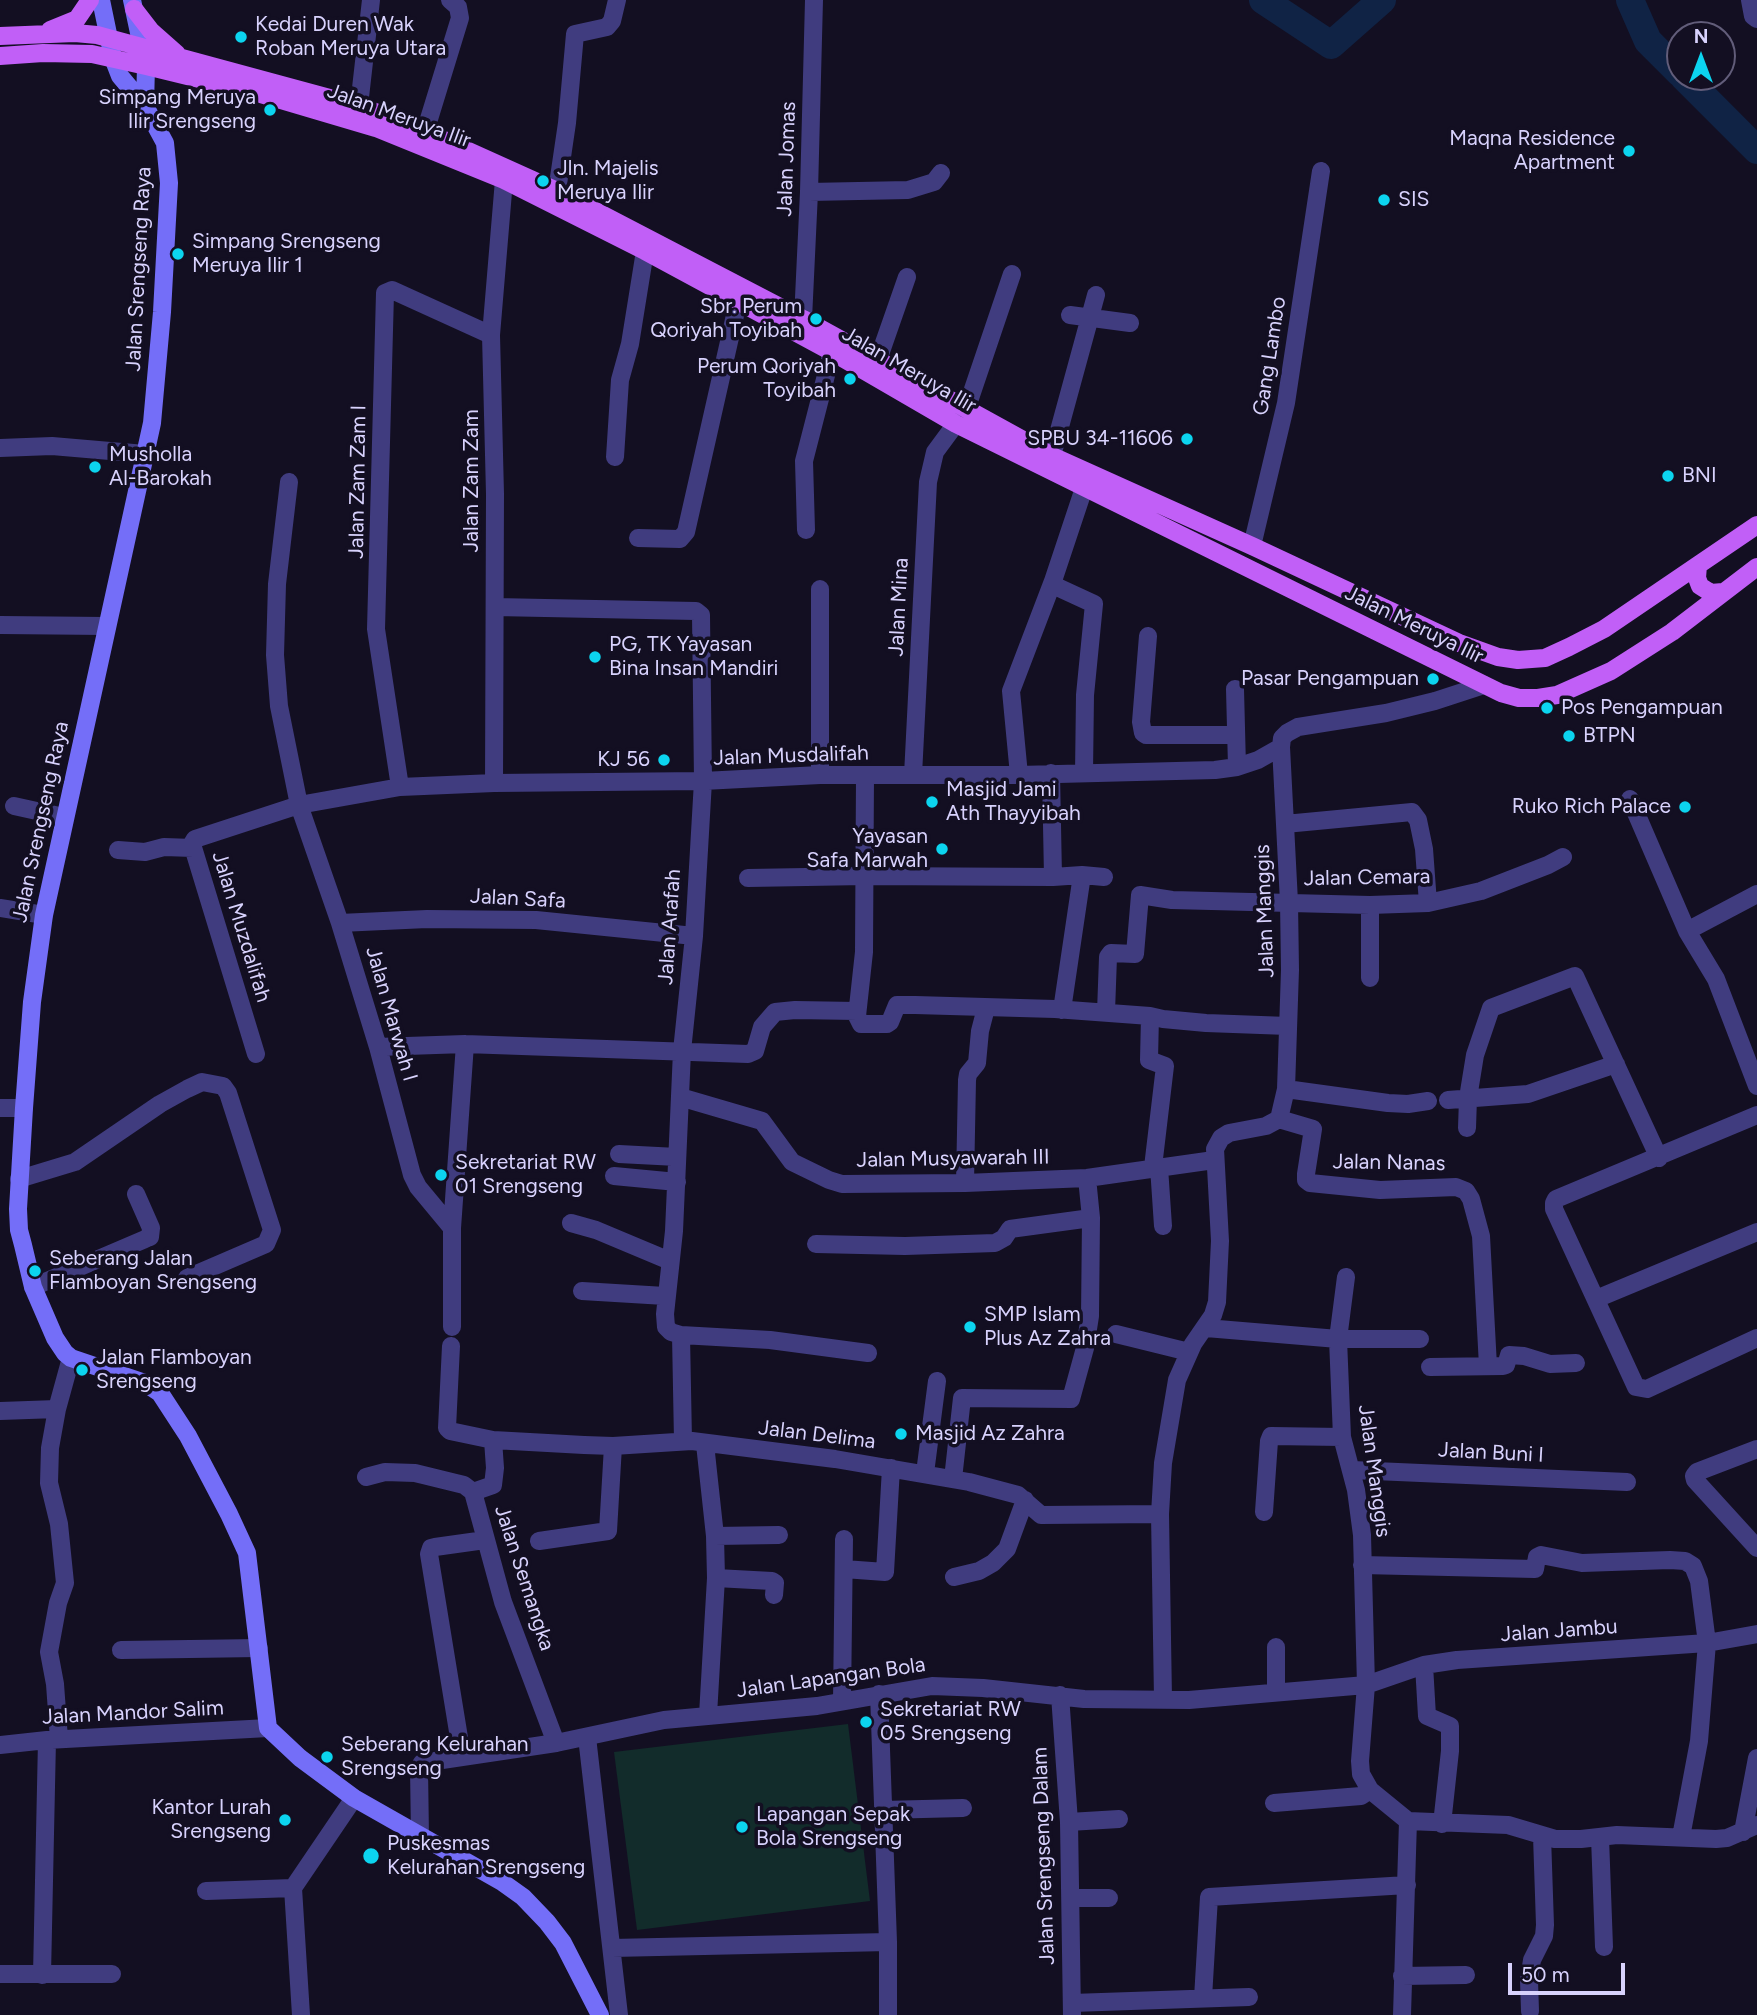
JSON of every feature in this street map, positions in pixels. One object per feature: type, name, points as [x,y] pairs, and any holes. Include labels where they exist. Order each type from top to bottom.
[{"type":"main road","points":[[37,34],[77,19],[90,0]]},
{"type":"main road","name":"Jalan Srengseng Raya","points":[[71,1358],[55,1338],[33,1287],[19,1230],[19,1179],[32,1002],[44,915],[64,817],[153,410],[169,183],[165,142],[145,106],[120,76],[108,38],[101,0]]},
{"type":"main road","points":[[133,4],[145,57],[145,106]]},
{"type":"main road","points":[[133,4],[151,31],[184,59]]},
{"type":"main road","name":"Jalan Meruya Ilir","points":[[0,36],[75,33],[108,38],[145,57],[376,128],[504,180],[645,250],[940,414],[961,417],[1052,456],[1124,498],[1501,693],[1519,698],[1557,695],[1611,671],[1641,654],[1757,567]]},
{"type":"main road","name":"Jalan Meruya Ilir","points":[[0,56],[68,53],[113,58],[184,59],[359,106],[425,132],[557,191],[803,319],[878,360],[961,417],[1084,488],[1124,498],[1252,546],[1459,643],[1498,657],[1518,660],[1545,657],[1604,629],[1757,525]]},
{"type":"main road","points":[[1698,565],[1696,578],[1700,586],[1711,593],[1723,592]]},
{"type":"main road","points":[[71,1358],[145,1383],[166,1399],[194,1447],[247,1553],[268,1728],[300,1758],[354,1798],[502,1882],[534,1908],[563,1943],[600,2015]]},
{"type":"street","points":[[359,106],[371,0]]},
{"type":"street","points":[[425,132],[460,18],[458,7],[450,0]]},
{"type":"street","points":[[557,191],[567,123],[575,34],[607,26],[612,21],[617,0]]},
{"type":"street","name":"Jalan Jomas","points":[[803,319],[814,0]]},
{"type":"street","points":[[1750,0],[1753,16],[1757,19]]},
{"type":"street","name":"Gang Lambo","points":[[1252,546],[1286,403],[1321,171]]},
{"type":"street","points":[[809,192],[908,190],[934,182],[941,173]]},
{"type":"street","name":"Jalan Zam Zam","points":[[494,783],[495,455],[491,335],[504,180]]},
{"type":"street","points":[[615,457],[620,380],[630,344],[645,250]]},
{"type":"street","points":[[961,417],[1012,274]]},
{"type":"street","points":[[878,360],[907,277]]},
{"type":"street","name":"Jalan Zam Zam I","points":[[400,787],[376,629],[384,293],[392,290],[491,335]]},
{"type":"street","points":[[1052,456],[1096,295]]},
{"type":"street","points":[[638,538],[680,539],[686,533],[738,302]]},
{"type":"street","points":[[1070,315],[1129,323]]},
{"type":"street","points":[[806,530],[804,461],[832,352]]},
{"type":"street","name":"Jalan Mina","points":[[940,414],[940,443]]},
{"type":"street","name":"Jalan Mina","points":[[913,775],[928,482],[935,452],[961,417]]},
{"type":"street","points":[[0,448],[51,446],[145,454]]},
{"type":"street","name":"Jalan Marwah I","points":[[289,482],[277,584],[275,655],[279,706],[299,805],[340,923],[378,1047],[412,1175],[418,1187],[452,1228]]},
{"type":"street","points":[[1019,775],[1011,691],[1053,581],[1084,488]]},
{"type":"street","points":[[1053,581],[1055,586],[1094,604],[1085,695],[1084,774]]},
{"type":"street","points":[[820,589],[820,775]]},
{"type":"street","name":"Jalan Arafah","points":[[495,607],[699,611],[701,615],[703,781],[694,936],[682,1051],[674,1231],[665,1296],[666,1327],[681,1335]]},
{"type":"street","points":[[0,625],[106,626]]},
{"type":"street","points":[[1148,636],[1141,722],[1143,733],[1235,735]]},
{"type":"street","name":"Jalan Musdalifah","points":[[299,805],[400,787],[494,783],[703,781],[820,775],[1019,775],[1215,770],[1258,760],[1281,747],[1282,738],[1298,727],[1387,713],[1484,685]]},
{"type":"street","points":[[1235,689],[1237,767]]},
{"type":"street","name":"Jalan Manggis","points":[[1279,1119],[1286,1089],[1289,902],[1281,747]]},
{"type":"street","points":[[1051,774],[1053,877]]},
{"type":"street","points":[[865,776],[864,952],[858,1016],[865,1025],[887,1024],[897,1006],[1106,1012],[1206,1023],[1288,1026]]},
{"type":"street","points":[[1630,799],[1687,932],[1716,979],[1757,1086]]},
{"type":"street","name":"Jalan Muzdalifah","points":[[256,1054],[193,848],[195,839],[299,805]]},
{"type":"street","points":[[14,806],[64,817]]},
{"type":"street","points":[[1285,824],[1412,812],[1418,820],[1424,849],[1428,903]]},
{"type":"street","points":[[118,850],[145,852],[164,847],[193,848]]},
{"type":"street","name":"Jalan Cemara","points":[[1106,1012],[1108,957],[1111,953],[1135,954],[1140,895],[1172,900],[1370,905],[1428,903],[1481,891],[1563,857]]},
{"type":"street","points":[[1062,1010],[1082,874]]},
{"type":"street","points":[[748,878],[1053,877],[1082,874],[1104,877]]},
{"type":"street","points":[[1687,932],[1757,894]]},
{"type":"street","points":[[1370,905],[1370,978]]},
{"type":"street","points":[[0,908],[44,915]]},
{"type":"street","name":"Jalan Safa","points":[[340,923],[427,919],[536,920],[694,936]]},
{"type":"street","points":[[1467,1128],[1468,1098],[1475,1055],[1491,1008],[1575,976],[1659,1158]]},
{"type":"street","points":[[965,1183],[967,1080],[976,1063],[986,1007]]},
{"type":"street","points":[[378,1047],[465,1044],[752,1053],[762,1027],[775,1012],[795,1010],[858,1016]]},
{"type":"street","points":[[1150,1016],[1149,1060],[1165,1066],[1156,1167],[1163,1226]]},
{"type":"street","points":[[452,1327],[452,1228],[465,1044]]},
{"type":"street","points":[[1448,1100],[1528,1094],[1615,1064]]},
{"type":"street","points":[[19,1179],[75,1162],[160,1104],[202,1082],[223,1086],[228,1093],[272,1230],[266,1244],[187,1278]]},
{"type":"street","points":[[1286,1089],[1388,1103],[1428,1101]]},
{"type":"street","name":"Jalan Musyawarah III","points":[[680,1097],[762,1121],[792,1162],[829,1180],[857,1185],[1087,1178],[1214,1160]]},
{"type":"street","points":[[0,1108],[24,1108]]},
{"type":"street","points":[[1757,1115],[1556,1199],[1554,1203],[1554,1209],[1632,1382],[1641,1390],[1757,1338]]},
{"type":"street","points":[[1163,1699],[1160,1514],[1163,1463],[1177,1380],[1189,1352],[1206,1328],[1219,1290],[1220,1241],[1214,1160],[1216,1144],[1229,1133],[1266,1126],[1279,1119]]},
{"type":"street","name":"Jalan Nanas","points":[[1279,1119],[1313,1127],[1306,1179],[1310,1182],[1380,1190],[1456,1187],[1466,1191],[1471,1199],[1481,1236],[1488,1366]]},
{"type":"street","points":[[619,1154],[677,1157]]},
{"type":"street","points":[[614,1176],[677,1182]]},
{"type":"street","points":[[953,1479],[962,1398],[1071,1399],[1088,1330],[1091,1218],[1087,1178]]},
{"type":"street","points":[[33,1287],[150,1237],[151,1228],[136,1194]]},
{"type":"street","points":[[816,1244],[929,1246],[995,1243],[1004,1238],[1010,1229],[1091,1218]]},
{"type":"street","points":[[571,1223],[596,1230],[670,1261]]},
{"type":"street","points":[[1596,1299],[1757,1232]]},
{"type":"street","name":"Jalan Manggis","points":[[1346,1277],[1338,1339],[1342,1437],[1359,1504],[1366,1685],[1360,1762],[1362,1774],[1370,1790]]},
{"type":"street","points":[[582,1291],[665,1296]]},
{"type":"street","points":[[1206,1328],[1338,1339],[1420,1339]]},
{"type":"street","points":[[1116,1334],[1189,1352]]},
{"type":"street","points":[[683,1441],[681,1335],[770,1340],[869,1353]]},
{"type":"street","name":"Jalan Delima","points":[[451,1346],[447,1429],[493,1440],[620,1446],[683,1441],[925,1473],[1018,1496],[1041,1515],[1160,1514]]},
{"type":"street","points":[[1430,1367],[1506,1364],[1509,1355],[1524,1356],[1550,1364],[1576,1363]]},
{"type":"street","points":[[42,1975],[55,1684],[49,1652],[58,1603],[65,1583],[59,1524],[50,1483],[50,1448],[71,1358]]},
{"type":"street","points":[[925,1473],[937,1381]]},
{"type":"street","points":[[0,1411],[57,1409]]},
{"type":"street","points":[[1264,1512],[1271,1436],[1342,1437]]},
{"type":"street","points":[[473,1492],[493,1485],[493,1440]]},
{"type":"street","points":[[705,1444],[715,1536],[716,1578],[708,1715]]},
{"type":"street","points":[[539,1541],[608,1531],[620,1446]]},
{"type":"street","points":[[1757,1449],[1696,1472],[1695,1480],[1757,1548]]},
{"type":"street","points":[[844,1569],[886,1572],[891,1468]]},
{"type":"street","name":"Jalan Buni I","points":[[1352,1470],[1627,1482]]},
{"type":"street","name":"Jalan Semangka","points":[[366,1477],[384,1472],[415,1473],[464,1485],[473,1492],[503,1602],[556,1743]]},
{"type":"street","points":[[954,1577],[979,1571],[993,1563],[1007,1549],[1024,1500]]},
{"type":"street","points":[[715,1536],[779,1535]]},
{"type":"street","points":[[842,1701],[844,1539]]},
{"type":"street","points":[[463,1756],[429,1554],[435,1546],[485,1540]]},
{"type":"street","points":[[1362,1565],[1535,1569],[1537,1557],[1541,1555],[1582,1563],[1670,1560],[1693,1566],[1699,1581],[1707,1643],[1699,1741],[1681,1837]]},
{"type":"street","points":[[716,1578],[772,1581],[775,1583],[774,1595]]},
{"type":"street","name":"Jalan Jambu","points":[[1366,1685],[1424,1665],[1470,1659],[1707,1643],[1757,1634]]},
{"type":"street","points":[[1276,1647],[1276,1691]]},
{"type":"street","points":[[121,1650],[259,1648]]},
{"type":"street","points":[[1424,1665],[1427,1716],[1449,1724],[1451,1728],[1442,1824]]},
{"type":"street","name":"Jalan Lapangan Bola","points":[[420,1837],[419,1768],[427,1762],[556,1743],[664,1720],[804,1708],[932,1686],[1105,1700],[1189,1700],[1366,1685]]},
{"type":"street","points":[[879,1694],[888,2015]]},
{"type":"street","name":"Jalan Srengseng Dalam","points":[[1060,1695],[1069,1822],[1072,2009]]},
{"type":"street","name":"Jalan Mandor Salim","points":[[0,1745],[268,1728]]},
{"type":"street","points":[[587,1737],[619,2015]]},
{"type":"street","points":[[1275,1803],[1361,1796],[1370,1790],[1408,1821],[1508,1825],[1555,1839],[1617,1835],[1727,1838],[1750,1828],[1757,1758]]},
{"type":"street","points":[[301,2015],[293,1888],[354,1798]]},
{"type":"street","points":[[883,1810],[963,1808]]},
{"type":"street","points":[[1069,1822],[1119,1819]]},
{"type":"street","points":[[1402,2015],[1408,1821]]},
{"type":"street","points":[[1530,2011],[1529,1980],[1532,1961],[1544,1936],[1545,1925],[1542,1836]]},
{"type":"street","points":[[1600,1837],[1604,1947]]},
{"type":"street","points":[[1203,1998],[1209,1897],[1407,1885]]},
{"type":"street","points":[[206,1891],[293,1888]]},
{"type":"street","points":[[1071,1898],[1109,1898]]},
{"type":"street","points":[[612,1948],[888,1942]]},
{"type":"street","points":[[0,1974],[112,1974]]},
{"type":"street","points":[[1402,1976],[1466,1975]]},
{"type":"street","points":[[1072,2009],[1203,1998],[1249,1997]]},
{"type":"green space","name":"Lapangan Sepak Bola Srengseng","points":[[848,1724],[870,1901],[637,1930],[614,1752]]},
{"type":"waterway","points":[[1263,0],[1331,45],[1382,0]]},
{"type":"waterway","points":[[1630,0],[1648,41],[1666,59]]},
{"type":"waterway","points":[[1698,91],[1757,150]]},
{"type":"place","name":"Kedai Duren Wak Roban Meruya Utara","points":[[241,37]]},
{"type":"place","name":"Simpang Meruya Ilir Srengseng","points":[[270,110]]},
{"type":"place","name":"Maqna Residence Apartment","points":[[1629,151]]},
{"type":"place","name":"Jln. Majelis Meruya Ilir","points":[[543,181]]},
{"type":"place","name":"SIS","points":[[1384,200]]},
{"type":"place","name":"Simpang Srengseng Meruya Ilir 1","points":[[178,254]]},
{"type":"place","name":"Sbr. Perum Qoriyah Toyibah","points":[[816,319]]},
{"type":"place","name":"Perum Qoriyah Toyibah","points":[[850,379]]},
{"type":"place","name":"SPBU 34-11606","points":[[1187,439]]},
{"type":"place","name":"Musholla Al-Barokah","points":[[95,467]]},
{"type":"place","name":"BNI","points":[[1668,476]]},
{"type":"place","name":"PG, TK Yayasan Bina Insan Mandiri","points":[[595,657]]},
{"type":"place","name":"Pasar Pengampuan","points":[[1433,679]]},
{"type":"place","name":"Pos Pengampuan","points":[[1547,708]]},
{"type":"place","name":"BTPN","points":[[1569,736]]},
{"type":"place","name":"KJ 56","points":[[664,760]]},
{"type":"place","name":"Masjid Jami Ath Thayyibah","points":[[932,802]]},
{"type":"place","name":"Ruko Rich Palace","points":[[1685,807]]},
{"type":"place","name":"Yayasan Safa Marwah","points":[[942,849]]},
{"type":"place","name":"Sekretariat RW 01 Srengseng","points":[[441,1175]]},
{"type":"place","name":"Seberang Jalan Flamboyan Srengseng","points":[[35,1271]]},
{"type":"place","name":"SMP Islam Plus Az Zahra","points":[[970,1327]]},
{"type":"place","name":"Jalan Flamboyan Srengseng","points":[[82,1370]]},
{"type":"place","name":"Masjid Az Zahra","points":[[901,1434]]},
{"type":"place","name":"Sekretariat RW 05 Srengseng","points":[[866,1722]]},
{"type":"place","name":"Seberang Kelurahan Srengseng","points":[[327,1757]]},
{"type":"place","name":"Kantor Lurah Srengseng","points":[[285,1820]]},
{"type":"place","name":"Lapangan Sepak Bola Srengseng","points":[[742,1827]]},
{"type":"place","name":"Puskesmas Kelurahan Srengseng","points":[[371,1856]]}]
